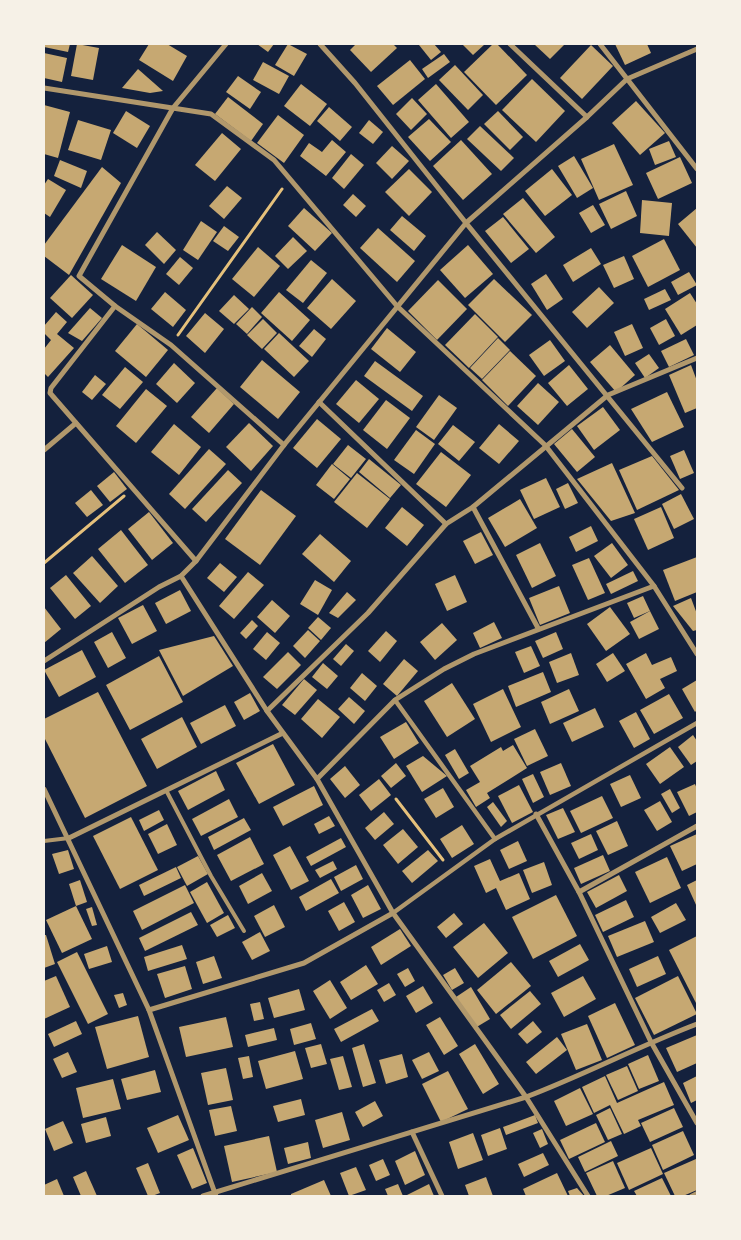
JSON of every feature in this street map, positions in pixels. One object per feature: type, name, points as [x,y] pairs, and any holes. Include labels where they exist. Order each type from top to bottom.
[{"type":"street","points":[[226,44],[173,108],[79,276],[115,306],[170,345],[284,445]]},
{"type":"street","points":[[320,44],[355,82],[466,223],[682,488]]},
{"type":"street","points":[[510,44],[587,117]]},
{"type":"street","points":[[600,44],[697,169]]},
{"type":"street","points":[[44,660],[159,586],[181,576],[196,561],[284,445],[466,223],[587,117],[627,79],[697,48]]},
{"type":"street","points":[[44,88],[211,114],[274,160],[397,306],[545,445],[654,586],[697,654]]},
{"type":"street","points":[[115,306],[51,388],[50,393],[52,398],[196,561]]},
{"type":"street","points":[[267,711],[368,613],[446,524],[472,506],[608,395],[697,358]]},
{"type":"street","points":[[319,402],[446,524]]},
{"type":"street","points":[[44,450],[76,423]]},
{"type":"street","points":[[472,506],[538,628]]},
{"type":"street","points":[[181,576],[267,711],[317,779],[392,913],[526,1098],[588,1196]]},
{"type":"street","points":[[317,779],[395,700],[444,669],[474,654],[538,628],[654,586]]},
{"type":"street","points":[[395,700],[495,839]]},
{"type":"street","points":[[149,1010],[304,963],[392,913],[495,839],[697,723]]},
{"type":"street","points":[[69,838],[167,792],[283,733]]},
{"type":"street","points":[[44,790],[69,838],[149,1010],[215,1195]]},
{"type":"street","points":[[536,814],[579,892],[652,1042],[697,1124]]},
{"type":"street","points":[[579,892],[697,826]]},
{"type":"street","points":[[204,1196],[215,1195],[526,1098],[697,1024]]},
{"type":"street","points":[[412,1132],[442,1196]]},
{"type":"lane","points":[[167,792],[211,876],[244,931]]},
{"type":"lane","points":[[44,840],[69,838]]},
{"type":"lane","points":[[691,1196],[697,1193]]},
{"type":"path","points":[[170,345],[290,179]]},
{"type":"path","points":[[44,563],[133,488]]},
{"type":"path","points":[[396,799],[450,870]]},
{"type":"building","points":[[44,44],[70,44],[68,52],[44,47]]},
{"type":"building","points":[[77,44],[99,48],[93,80],[71,76]]},
{"type":"building","points":[[149,44],[167,44],[187,56],[173,81],[139,60]]},
{"type":"building","points":[[257,44],[274,44],[268,52]]},
{"type":"building","points":[[288,44],[307,54],[294,76],[275,65]]},
{"type":"building","points":[[356,44],[393,44],[397,48],[371,72],[350,50]]},
{"type":"building","points":[[434,44],[441,52],[431,60],[419,45]]},
{"type":"building","points":[[462,44],[485,44],[473,55]]},
{"type":"building","points":[[493,44],[497,44],[527,75],[496,105],[464,72]]},
{"type":"building","points":[[534,44],[565,44],[550,59]]},
{"type":"building","points":[[615,44],[647,44],[651,53],[625,65]]},
{"type":"building","points":[[591,45],[613,66],[582,99],[560,78]]},
{"type":"building","points":[[44,53],[67,58],[62,82],[44,78]]},
{"type":"building","points":[[444,54],[450,62],[428,78],[422,69]]},
{"type":"building","points":[[410,60],[425,79],[393,105],[377,86]]},
{"type":"building","points":[[263,62],[289,76],[279,94],[253,80]]},
{"type":"building","points":[[455,65],[483,95],[468,110],[439,80]]},
{"type":"building","points":[[138,69],[163,91],[150,93],[122,88]]},
{"type":"building","points":[[238,76],[261,92],[250,109],[226,92]]},
{"type":"building","points":[[532,79],[565,111],[536,142],[502,110]]},
{"type":"building","points":[[301,84],[327,104],[310,126],[284,106]]},
{"type":"building","points":[[436,84],[469,122],[451,138],[418,100]]},
{"type":"building","points":[[228,97],[263,124],[251,141],[215,114]]},
{"type":"building","points":[[412,98],[427,114],[411,130],[396,114]]},
{"type":"building","points":[[636,101],[665,133],[640,155],[612,123]]},
{"type":"building","points":[[44,105],[70,112],[58,158],[44,154]]},
{"type":"building","points":[[329,107],[352,127],[340,141],[317,121]]},
{"type":"building","points":[[126,111],[150,126],[137,148],[113,133]]},
{"type":"building","points":[[498,111],[523,137],[510,150],[484,124]]},
{"type":"building","points":[[278,115],[304,135],[284,163],[257,143]]},
{"type":"building","points":[[429,119],[451,142],[430,161],[408,137]]},
{"type":"building","points":[[78,120],[111,130],[101,160],[68,150]]},
{"type":"building","points":[[369,120],[383,132],[373,144],[359,133]]},
{"type":"building","points":[[480,126],[514,158],[501,171],[467,139]]},
{"type":"building","points":[[222,133],[241,149],[215,181],[195,165]]},
{"type":"building","points":[[332,140],[346,152],[326,176],[300,156],[309,143],[322,152]]},
{"type":"building","points":[[461,140],[492,174],[463,200],[433,166]]},
{"type":"building","points":[[669,141],[676,157],[655,165],[649,149]]},
{"type":"building","points":[[614,144],[633,185],[599,200],[581,159]]},
{"type":"building","points":[[392,146],[409,161],[392,179],[376,163]]},
{"type":"building","points":[[351,154],[364,165],[344,189],[332,178]]},
{"type":"building","points":[[574,156],[593,188],[577,198],[558,166]]},
{"type":"building","points":[[680,157],[692,183],[658,199],[646,173]]},
{"type":"building","points":[[60,160],[87,171],[81,188],[54,176]]},
{"type":"building","points":[[102,167],[121,183],[69,275],[44,256],[44,245]]},
{"type":"building","points":[[409,169],[432,192],[409,216],[385,192]]},
{"type":"building","points":[[552,169],[572,195],[545,216],[525,191]]},
{"type":"building","points":[[48,179],[66,190],[50,217],[44,213],[44,185]]},
{"type":"building","points":[[227,186],[242,198],[224,219],[209,206]]},
{"type":"building","points":[[626,191],[637,216],[611,229],[599,204]]},
{"type":"building","points":[[353,194],[366,206],[356,217],[343,205]]},
{"type":"building","points":[[523,198],[555,237],[536,253],[503,214]]},
{"type":"building","points":[[642,200],[672,203],[669,236],[640,233]]},
{"type":"building","points":[[593,205],[605,225],[591,233],[579,213]]},
{"type":"building","points":[[304,208],[332,233],[315,251],[288,226]]},
{"type":"building","points":[[697,208],[697,248],[678,224]]},
{"type":"building","points":[[402,216],[426,236],[414,251],[390,230]]},
{"type":"building","points":[[503,217],[529,249],[511,263],[485,231]]},
{"type":"building","points":[[201,221],[217,232],[198,260],[183,250]]},
{"type":"building","points":[[224,226],[239,237],[228,251],[213,241]]},
{"type":"building","points":[[378,228],[415,261],[397,282],[360,248]]},
{"type":"building","points":[[157,232],[176,250],[164,264],[145,245]]},
{"type":"building","points":[[293,237],[307,251],[288,269],[275,256]]},
{"type":"building","points":[[664,239],[680,270],[648,287],[632,256]]},
{"type":"building","points":[[122,245],[156,267],[136,301],[101,279]]},
{"type":"building","points":[[468,245],[493,274],[465,298],[440,270]]},
{"type":"building","points":[[258,247],[280,266],[254,297],[232,279]]},
{"type":"building","points":[[591,248],[601,264],[573,282],[563,265]]},
{"type":"building","points":[[624,256],[634,279],[614,288],[603,265]]},
{"type":"building","points":[[180,257],[193,268],[179,285],[166,274]]},
{"type":"building","points":[[311,260],[327,273],[303,303],[286,290]]},
{"type":"building","points":[[689,272],[697,285],[678,295],[671,282]]},
{"type":"building","points":[[546,274],[563,299],[547,310],[531,284]]},
{"type":"building","points":[[71,275],[93,295],[72,318],[50,298]]},
{"type":"building","points":[[332,279],[356,301],[331,329],[307,308]]},
{"type":"building","points":[[494,279],[532,315],[505,342],[468,305]]},
{"type":"building","points":[[438,280],[467,309],[437,340],[408,311]]},
{"type":"building","points":[[599,287],[614,303],[587,328],[572,312]]},
{"type":"building","points":[[665,289],[671,300],[649,310],[644,299]]},
{"type":"building","points":[[165,292],[186,310],[173,327],[151,309]]},
{"type":"building","points":[[279,292],[310,320],[292,341],[261,313]]},
{"type":"building","points":[[690,293],[697,304],[697,325],[681,335],[665,309]]},
{"type":"building","points":[[234,295],[249,309],[234,324],[219,311]]},
{"type":"building","points":[[252,307],[262,317],[247,334],[236,324]]},
{"type":"building","points":[[90,308],[102,318],[82,341],[68,333]]},
{"type":"building","points":[[56,312],[67,322],[57,334],[74,348],[48,377],[44,373],[44,349],[51,340],[44,333],[44,326]]},
{"type":"building","points":[[205,313],[224,329],[205,353],[186,336]]},
{"type":"building","points":[[475,314],[498,337],[469,368],[445,345]]},
{"type":"building","points":[[263,319],[277,333],[262,349],[247,335]]},
{"type":"building","points":[[666,319],[675,336],[659,345],[650,328]]},
{"type":"building","points":[[137,324],[168,350],[146,377],[115,351]]},
{"type":"building","points":[[632,324],[643,348],[625,356],[614,332]]},
{"type":"building","points":[[387,328],[416,352],[400,372],[371,349]]},
{"type":"building","points":[[314,329],[326,339],[312,357],[299,346]]},
{"type":"building","points":[[279,333],[309,361],[294,377],[264,349]]},
{"type":"building","points":[[498,338],[510,350],[482,379],[470,368]]},
{"type":"building","points":[[686,339],[694,355],[669,367],[661,351]]},
{"type":"building","points":[[550,340],[565,361],[544,376],[529,355]]},
{"type":"building","points":[[610,345],[635,375],[616,392],[590,362]]},
{"type":"building","points":[[510,351],[536,376],[508,406],[482,380]]},
{"type":"building","points":[[649,354],[659,368],[645,378],[635,363]]},
{"type":"building","points":[[262,360],[300,392],[278,419],[240,387]]},
{"type":"building","points":[[375,361],[423,396],[412,411],[364,376]]},
{"type":"building","points":[[174,363],[195,383],[177,403],[156,384]]},
{"type":"building","points":[[569,365],[588,389],[567,406],[548,383]]},
{"type":"building","points":[[691,365],[697,381],[697,408],[685,413],[669,375]]},
{"type":"building","points":[[125,367],[143,382],[120,409],[102,395]]},
{"type":"building","points":[[95,375],[106,384],[92,400],[82,392]]},
{"type":"building","points":[[356,380],[379,399],[359,423],[336,404]]},
{"type":"building","points":[[538,383],[559,402],[538,425],[517,406]]},
{"type":"building","points":[[217,388],[234,404],[209,433],[191,417]]},
{"type":"building","points":[[146,389],[167,406],[136,443],[116,426]]},
{"type":"building","points":[[667,392],[684,427],[652,442],[631,409]]},
{"type":"building","points":[[439,395],[457,408],[434,440],[416,427]]},
{"type":"building","points":[[386,400],[410,418],[387,449],[363,430]]},
{"type":"building","points":[[603,407],[620,430],[594,450],[577,426]]},
{"type":"building","points":[[317,419],[341,439],[317,468],[293,448]]},
{"type":"building","points":[[249,423],[273,446],[251,471],[226,447]]},
{"type":"building","points":[[174,424],[201,447],[179,475],[151,452]]},
{"type":"building","points":[[499,424],[519,441],[499,464],[479,448]]},
{"type":"building","points":[[453,425],[475,442],[459,461],[438,444]]},
{"type":"building","points":[[572,429],[595,457],[577,472],[554,444]]},
{"type":"building","points":[[416,430],[435,444],[414,474],[394,460]]},
{"type":"building","points":[[348,445],[366,459],[351,478],[333,464]]},
{"type":"building","points":[[209,449],[226,464],[185,509],[169,494]]},
{"type":"building","points":[[684,450],[694,473],[680,479],[670,456]]},
{"type":"building","points":[[441,452],[471,475],[446,507],[416,484]]},
{"type":"building","points":[[652,456],[679,490],[637,510],[619,470]]},
{"type":"building","points":[[369,459],[401,485],[390,498],[359,472]]},
{"type":"building","points":[[612,463],[635,513],[611,521],[577,479]]},
{"type":"building","points":[[332,464],[350,479],[334,499],[316,485]]},
{"type":"building","points":[[228,470],[242,483],[206,522],[192,509]]},
{"type":"building","points":[[114,472],[127,489],[110,502],[97,486]]},
{"type":"building","points":[[357,473],[390,499],[367,528],[334,502]]},
{"type":"building","points":[[546,478],[560,507],[534,519],[520,490]]},
{"type":"building","points":[[568,483],[578,503],[565,509],[556,489]]},
{"type":"building","points":[[91,490],[103,505],[87,517],[75,503]]},
{"type":"building","points":[[261,490],[296,516],[260,565],[225,539]]},
{"type":"building","points":[[681,494],[694,519],[674,529],[662,504]]},
{"type":"building","points":[[520,499],[537,528],[505,547],[488,518]]},
{"type":"building","points":[[402,507],[424,525],[407,546],[385,528]]},
{"type":"building","points":[[661,507],[674,538],[648,550],[634,519]]},
{"type":"building","points":[[149,512],[173,543],[152,560],[128,529]]},
{"type":"building","points":[[591,526],[598,541],[576,552],[569,537]]},
{"type":"building","points":[[121,530],[148,565],[125,583],[98,549]]},
{"type":"building","points":[[481,532],[493,555],[475,564],[463,541]]},
{"type":"building","points":[[320,534],[351,561],[334,582],[302,554]]},
{"type":"building","points":[[540,543],[556,576],[532,588],[516,555]]},
{"type":"building","points":[[612,543],[628,565],[611,578],[594,556]]},
{"type":"building","points":[[92,556],[118,586],[100,603],[73,573]]},
{"type":"building","points":[[697,557],[697,592],[675,601],[663,570]]},
{"type":"building","points":[[589,558],[605,593],[588,600],[572,565]]},
{"type":"building","points":[[220,563],[237,577],[224,592],[207,578]]},
{"type":"building","points":[[633,571],[638,581],[611,594],[606,584]]},
{"type":"building","points":[[248,572],[264,585],[234,619],[219,606]]},
{"type":"building","points":[[66,575],[91,606],[75,619],[50,588]]},
{"type":"building","points":[[455,575],[467,602],[447,611],[435,584]]},
{"type":"building","points":[[315,580],[332,590],[318,615],[300,604]]},
{"type":"building","points":[[559,586],[570,613],[540,625],[529,598]]},
{"type":"building","points":[[180,590],[191,611],[166,624],[155,603]]},
{"type":"building","points":[[347,592],[356,600],[338,618],[329,613]]},
{"type":"building","points":[[643,596],[650,611],[634,618],[627,603]]},
{"type":"building","points":[[691,598],[697,614],[697,630],[693,631],[673,606]]},
{"type":"building","points":[[272,600],[290,616],[275,633],[257,617]]},
{"type":"building","points":[[143,605],[157,631],[132,644],[118,618]]},
{"type":"building","points":[[44,607],[61,629],[44,643]]},
{"type":"building","points":[[610,607],[630,634],[606,651],[587,624]]},
{"type":"building","points":[[650,611],[659,629],[639,639],[630,622]]},
{"type":"building","points":[[318,617],[331,628],[321,640],[308,628]]},
{"type":"building","points":[[252,620],[258,626],[246,639],[240,633]]},
{"type":"building","points":[[494,622],[502,638],[480,648],[473,633]]},
{"type":"building","points":[[442,623],[457,640],[435,660],[420,642]]},
{"type":"building","points":[[308,630],[320,641],[305,658],[293,646]]},
{"type":"building","points":[[386,631],[397,641],[380,662],[368,651]]},
{"type":"building","points":[[112,632],[126,658],[108,668],[94,642]]},
{"type":"building","points":[[267,632],[280,643],[266,660],[253,649]]},
{"type":"building","points":[[556,632],[563,649],[543,658],[535,641]]},
{"type":"building","points":[[214,636],[233,666],[183,696],[159,650]]},
{"type":"building","points":[[346,644],[354,651],[341,666],[333,659]]},
{"type":"building","points":[[531,646],[540,666],[524,673],[515,652]]},
{"type":"building","points":[[82,650],[96,677],[59,697],[44,670]]},
{"type":"building","points":[[288,652],[301,665],[277,689],[263,677]]},
{"type":"building","points":[[571,653],[579,675],[557,683],[549,662]]},
{"type":"building","points":[[613,653],[625,671],[607,682],[596,664]]},
{"type":"building","points":[[646,653],[652,665],[671,657],[677,671],[660,679],[665,688],[646,699],[626,664]]},
{"type":"building","points":[[159,656],[183,702],[130,730],[106,685]]},
{"type":"building","points":[[404,659],[418,671],[397,696],[383,684]]},
{"type":"building","points":[[323,663],[338,676],[327,689],[312,677]]},
{"type":"building","points":[[543,672],[551,692],[516,707],[508,686]]},
{"type":"building","points":[[362,673],[377,686],[365,701],[350,688]]},
{"type":"building","points":[[304,679],[317,690],[295,715],[282,705]]},
{"type":"building","points":[[697,680],[697,710],[695,712],[682,689]]},
{"type":"building","points":[[452,683],[475,719],[447,737],[424,701]]},
{"type":"building","points":[[503,689],[521,727],[491,742],[473,704]]},
{"type":"building","points":[[569,689],[579,711],[550,724],[541,702]]},
{"type":"building","points":[[98,692],[147,786],[85,818],[44,737],[44,719]]},
{"type":"building","points":[[250,693],[260,711],[244,720],[234,702]]},
{"type":"building","points":[[669,694],[683,718],[654,734],[640,710]]},
{"type":"building","points":[[349,697],[365,711],[354,724],[338,709]]},
{"type":"building","points":[[318,699],[340,717],[322,738],[301,719]]},
{"type":"building","points":[[225,705],[236,726],[201,744],[190,723]]},
{"type":"building","points":[[595,708],[604,727],[572,742],[563,723]]},
{"type":"building","points":[[636,712],[650,739],[634,748],[619,721]]},
{"type":"building","points":[[182,717],[197,747],[157,769],[141,739]]},
{"type":"building","points":[[406,722],[419,743],[394,759],[380,737]]},
{"type":"building","points":[[535,729],[548,756],[527,766],[514,739]]},
{"type":"building","points":[[693,735],[697,741],[697,761],[691,765],[678,747]]},
{"type":"building","points":[[273,744],[295,785],[259,804],[236,763]]},
{"type":"building","points":[[513,745],[527,768],[487,793],[490,798],[476,807],[466,790],[480,782],[470,766],[501,747],[503,751]]},
{"type":"building","points":[[670,747],[684,767],[660,784],[646,764]]},
{"type":"building","points":[[455,749],[469,773],[459,779],[445,755]]},
{"type":"building","points":[[423,756],[447,776],[422,792],[406,766]]},
{"type":"building","points":[[396,763],[406,776],[391,788],[381,776]]},
{"type":"building","points":[[561,763],[571,786],[550,795],[540,772]]},
{"type":"building","points":[[345,766],[360,785],[345,798],[330,779]]},
{"type":"building","points":[[216,771],[225,790],[188,810],[178,791]]},
{"type":"building","points":[[533,774],[544,797],[533,803],[522,779]]},
{"type":"building","points":[[630,775],[641,798],[621,807],[610,784]]},
{"type":"building","points":[[379,779],[391,795],[371,811],[359,795]]},
{"type":"building","points":[[695,784],[697,789],[697,812],[689,816],[677,792]]},
{"type":"building","points":[[519,785],[533,812],[512,823],[498,796]]},
{"type":"building","points":[[314,786],[323,805],[283,826],[273,807]]},
{"type":"building","points":[[443,788],[454,807],[436,818],[424,799]]},
{"type":"building","points":[[670,789],[680,808],[672,813],[661,794]]},
{"type":"building","points":[[602,796],[613,818],[581,833],[570,811]]},
{"type":"building","points":[[229,799],[238,817],[201,836],[192,819]]},
{"type":"building","points":[[660,801],[672,822],[657,831],[644,810]]},
{"type":"building","points":[[493,802],[507,821],[501,827],[487,807]]},
{"type":"building","points":[[563,808],[575,832],[558,839],[546,815]]},
{"type":"building","points":[[159,810],[164,820],[144,831],[139,820]]},
{"type":"building","points":[[384,812],[394,824],[375,840],[365,828]]},
{"type":"building","points":[[329,816],[335,826],[319,834],[314,824]]},
{"type":"building","points":[[131,817],[158,870],[120,889],[93,836]]},
{"type":"building","points":[[244,818],[251,830],[214,850],[208,837]]},
{"type":"building","points":[[617,821],[628,846],[608,855],[596,831]]},
{"type":"building","points":[[167,824],[177,845],[158,854],[148,834]]},
{"type":"building","points":[[462,825],[474,844],[452,858],[440,839]]},
{"type":"building","points":[[403,829],[418,847],[398,864],[383,845]]},
{"type":"building","points":[[591,834],[598,850],[579,859],[571,843]]},
{"type":"building","points":[[697,834],[697,864],[682,871],[670,846]]},
{"type":"building","points":[[250,837],[264,864],[231,881],[217,855]]},
{"type":"building","points":[[341,838],[346,847],[311,866],[306,857]]},
{"type":"building","points":[[518,841],[527,861],[509,869],[500,850]]},
{"type":"building","points":[[290,846],[309,881],[291,890],[273,855]]},
{"type":"building","points":[[68,850],[74,869],[59,874],[52,854]]},
{"type":"building","points":[[428,850],[438,861],[412,883],[402,871]]},
{"type":"building","points":[[603,855],[610,871],[581,884],[574,868]]},
{"type":"building","points":[[198,856],[208,874],[187,886],[177,867]]},
{"type":"building","points":[[667,857],[681,888],[650,903],[635,872]]},
{"type":"building","points":[[490,859],[500,881],[519,873],[530,899],[506,910],[496,888],[486,893],[474,866]]},
{"type":"building","points":[[333,861],[337,869],[320,878],[315,870]]},
{"type":"building","points":[[544,862],[552,885],[532,893],[523,870]]},
{"type":"building","points":[[356,865],[363,879],[341,891],[334,877]]},
{"type":"building","points":[[176,867],[181,878],[144,896],[139,885]]},
{"type":"building","points":[[262,873],[272,891],[248,904],[239,886]]},
{"type":"building","points":[[619,875],[627,891],[596,908],[587,892]]},
{"type":"building","points":[[331,879],[339,893],[306,911],[299,897]]},
{"type":"building","points":[[80,880],[87,902],[76,906],[69,884]]},
{"type":"building","points":[[697,880],[697,907],[687,885]]},
{"type":"building","points":[[207,882],[224,913],[207,923],[190,892]]},
{"type":"building","points":[[185,885],[194,903],[142,930],[133,911]]},
{"type":"building","points":[[368,885],[381,909],[363,918],[351,895]]},
{"type":"building","points":[[556,895],[577,936],[533,959],[512,917]]},
{"type":"building","points":[[626,900],[634,917],[603,932],[595,915]]},
{"type":"building","points":[[344,902],[355,922],[339,931],[328,911]]},
{"type":"building","points":[[676,903],[686,920],[660,933],[651,917]]},
{"type":"building","points":[[274,905],[285,927],[265,937],[254,916]]},
{"type":"building","points":[[76,906],[92,939],[62,953],[46,920]]},
{"type":"building","points":[[92,907],[97,925],[92,926],[86,909]]},
{"type":"building","points":[[191,912],[198,925],[145,951],[139,938]]},
{"type":"building","points":[[454,913],[463,924],[446,938],[437,927]]},
{"type":"building","points":[[228,915],[235,928],[217,937],[210,925]]},
{"type":"building","points":[[645,921],[654,942],[617,957],[608,936]]},
{"type":"building","points":[[484,923],[508,953],[478,978],[453,947]]},
{"type":"building","points":[[400,929],[411,946],[381,965],[371,947]]},
{"type":"building","points":[[260,932],[270,951],[252,960],[242,942]]},
{"type":"building","points":[[44,935],[46,935],[55,964],[44,968]]},
{"type":"building","points":[[697,936],[697,1005],[669,950]]},
{"type":"building","points":[[580,944],[589,960],[558,977],[549,961]]},
{"type":"building","points":[[182,945],[187,959],[148,971],[144,957]]},
{"type":"building","points":[[107,946],[112,962],[89,969],[84,954]]},
{"type":"building","points":[[77,952],[108,1014],[88,1024],[57,962]]},
{"type":"building","points":[[214,956],[222,978],[203,984],[196,962]]},
{"type":"building","points":[[658,956],[666,974],[637,987],[629,969]]},
{"type":"building","points":[[511,962],[531,986],[496,1014],[477,990]]},
{"type":"building","points":[[366,965],[378,984],[351,1000],[340,982]]},
{"type":"building","points":[[185,966],[192,989],[165,998],[157,974]]},
{"type":"building","points":[[408,968],[415,981],[405,987],[397,974]]},
{"type":"building","points":[[455,968],[464,983],[452,990],[443,975]]},
{"type":"building","points":[[56,976],[70,1007],[44,1019],[44,981]]},
{"type":"building","points":[[583,976],[596,999],[564,1017],[551,993]]},
{"type":"building","points":[[678,976],[697,1014],[654,1035],[635,998]]},
{"type":"building","points":[[330,980],[347,1008],[330,1019],[313,991]]},
{"type":"building","points":[[389,983],[396,995],[384,1002],[377,990]]},
{"type":"building","points":[[423,986],[433,1003],[416,1013],[406,996]]},
{"type":"building","points":[[471,987],[490,1019],[475,1028],[456,997]]},
{"type":"building","points":[[299,989],[305,1010],[274,1018],[268,998]]},
{"type":"building","points":[[530,991],[541,1004],[511,1029],[500,1015]]},
{"type":"building","points":[[123,993],[127,1005],[119,1008],[114,995]]},
{"type":"building","points":[[260,1002],[264,1019],[254,1021],[250,1004]]},
{"type":"building","points":[[615,1003],[635,1045],[607,1058],[588,1016]]},
{"type":"building","points":[[372,1009],[379,1021],[341,1042],[334,1029]]},
{"type":"building","points":[[138,1016],[149,1057],[107,1069],[95,1027]]},
{"type":"building","points":[[226,1017],[233,1047],[186,1057],[179,1027]]},
{"type":"building","points":[[440,1017],[458,1046],[444,1055],[426,1025]]},
{"type":"building","points":[[76,1021],[82,1034],[54,1047],[48,1034]]},
{"type":"building","points":[[533,1021],[542,1032],[527,1044],[518,1034]]},
{"type":"building","points":[[311,1023],[316,1039],[294,1045],[290,1029]]},
{"type":"building","points":[[587,1024],[602,1060],[576,1070],[561,1034]]},
{"type":"building","points":[[274,1028],[277,1040],[248,1047],[245,1035]]},
{"type":"building","points":[[697,1035],[697,1063],[677,1072],[666,1048]]},
{"type":"building","points":[[557,1037],[567,1050],[536,1074],[526,1062]]},
{"type":"building","points":[[321,1044],[327,1064],[311,1068],[305,1048]]},
{"type":"building","points":[[364,1044],[376,1083],[363,1087],[352,1048]]},
{"type":"building","points":[[475,1044],[499,1084],[483,1094],[459,1054]]},
{"type":"building","points":[[295,1051],[303,1079],[266,1089],[258,1061]]},
{"type":"building","points":[[68,1052],[77,1072],[62,1078],[53,1059]]},
{"type":"building","points":[[429,1052],[439,1071],[422,1079],[412,1060]]},
{"type":"building","points":[[402,1054],[408,1077],[386,1084],[379,1060]]},
{"type":"building","points":[[648,1055],[659,1081],[639,1089],[628,1064]]},
{"type":"building","points":[[249,1056],[253,1077],[243,1079],[238,1058]]},
{"type":"building","points":[[343,1056],[352,1087],[339,1090],[330,1059]]},
{"type":"building","points":[[627,1066],[638,1091],[618,1100],[606,1075]]},
{"type":"building","points":[[226,1068],[233,1100],[208,1105],[201,1073]]},
{"type":"building","points":[[155,1070],[161,1092],[127,1100],[121,1079]]},
{"type":"building","points":[[448,1071],[468,1109],[441,1122],[422,1084]]},
{"type":"building","points":[[605,1076],[617,1103],[664,1082],[674,1105],[638,1120],[641,1126],[624,1134],[610,1105],[594,1113],[582,1087]]},
{"type":"building","points":[[697,1076],[697,1100],[691,1103],[683,1083]]},
{"type":"building","points":[[113,1079],[121,1109],[83,1118],[76,1088]]},
{"type":"building","points":[[580,1088],[593,1114],[566,1126],[554,1101]]},
{"type":"building","points":[[301,1099],[305,1115],[278,1122],[273,1106]]},
{"type":"building","points":[[375,1101],[383,1116],[363,1127],[355,1112]]},
{"type":"building","points":[[231,1106],[237,1131],[215,1136],[209,1110]]},
{"type":"building","points":[[610,1108],[622,1134],[608,1140],[596,1115]]},
{"type":"building","points":[[674,1108],[683,1127],[650,1142],[641,1123]]},
{"type":"building","points":[[342,1112],[350,1140],[323,1148],[315,1120]]},
{"type":"building","points":[[178,1115],[189,1140],[158,1153],[147,1128]]},
{"type":"building","points":[[535,1115],[538,1123],[506,1135],[503,1127]]},
{"type":"building","points":[[106,1117],[111,1136],[86,1143],[81,1124]]},
{"type":"building","points":[[63,1121],[73,1143],[54,1151],[45,1129]]},
{"type":"building","points":[[596,1123],[605,1142],[569,1159],[560,1140]]},
{"type":"building","points":[[500,1128],[507,1149],[488,1156],[481,1135]]},
{"type":"building","points":[[542,1129],[548,1144],[540,1148],[533,1133]]},
{"type":"building","points":[[683,1131],[694,1155],[663,1170],[652,1145]]},
{"type":"building","points":[[473,1133],[483,1160],[458,1169],[449,1142]]},
{"type":"building","points":[[269,1136],[277,1172],[232,1182],[224,1146]]},
{"type":"building","points":[[611,1141],[618,1156],[585,1172],[578,1157]]},
{"type":"building","points":[[308,1142],[311,1158],[288,1164],[284,1148]]},
{"type":"building","points":[[193,1148],[207,1183],[192,1189],[177,1155]]},
{"type":"building","points":[[651,1148],[663,1174],[629,1190],[617,1163]]},
{"type":"building","points":[[415,1151],[425,1175],[405,1185],[395,1161]]},
{"type":"building","points":[[543,1153],[549,1165],[524,1177],[518,1164]]},
{"type":"building","points":[[383,1159],[390,1175],[376,1181],[369,1165]]},
{"type":"building","points":[[696,1159],[697,1190],[683,1196],[675,1196],[664,1173]]},
{"type":"building","points":[[613,1161],[625,1188],[606,1196],[597,1196],[586,1173]]},
{"type":"building","points":[[148,1163],[160,1193],[152,1196],[148,1196],[136,1168]]},
{"type":"building","points":[[356,1167],[366,1190],[349,1196],[340,1173]]},
{"type":"building","points":[[86,1171],[97,1196],[81,1196],[73,1177]]},
{"type":"building","points":[[557,1173],[568,1196],[526,1196],[523,1189]]},
{"type":"building","points":[[486,1177],[493,1196],[469,1196],[465,1185]]},
{"type":"building","points":[[662,1178],[671,1196],[637,1196],[634,1191]]},
{"type":"building","points":[[57,1179],[64,1196],[44,1196],[44,1185]]},
{"type":"building","points":[[324,1180],[331,1196],[291,1196],[291,1194]]},
{"type":"building","points":[[398,1184],[403,1196],[388,1196],[385,1189]]},
{"type":"building","points":[[429,1184],[434,1196],[407,1195]]},
{"type":"building","points":[[577,1188],[584,1196],[570,1196],[568,1191]]}]
